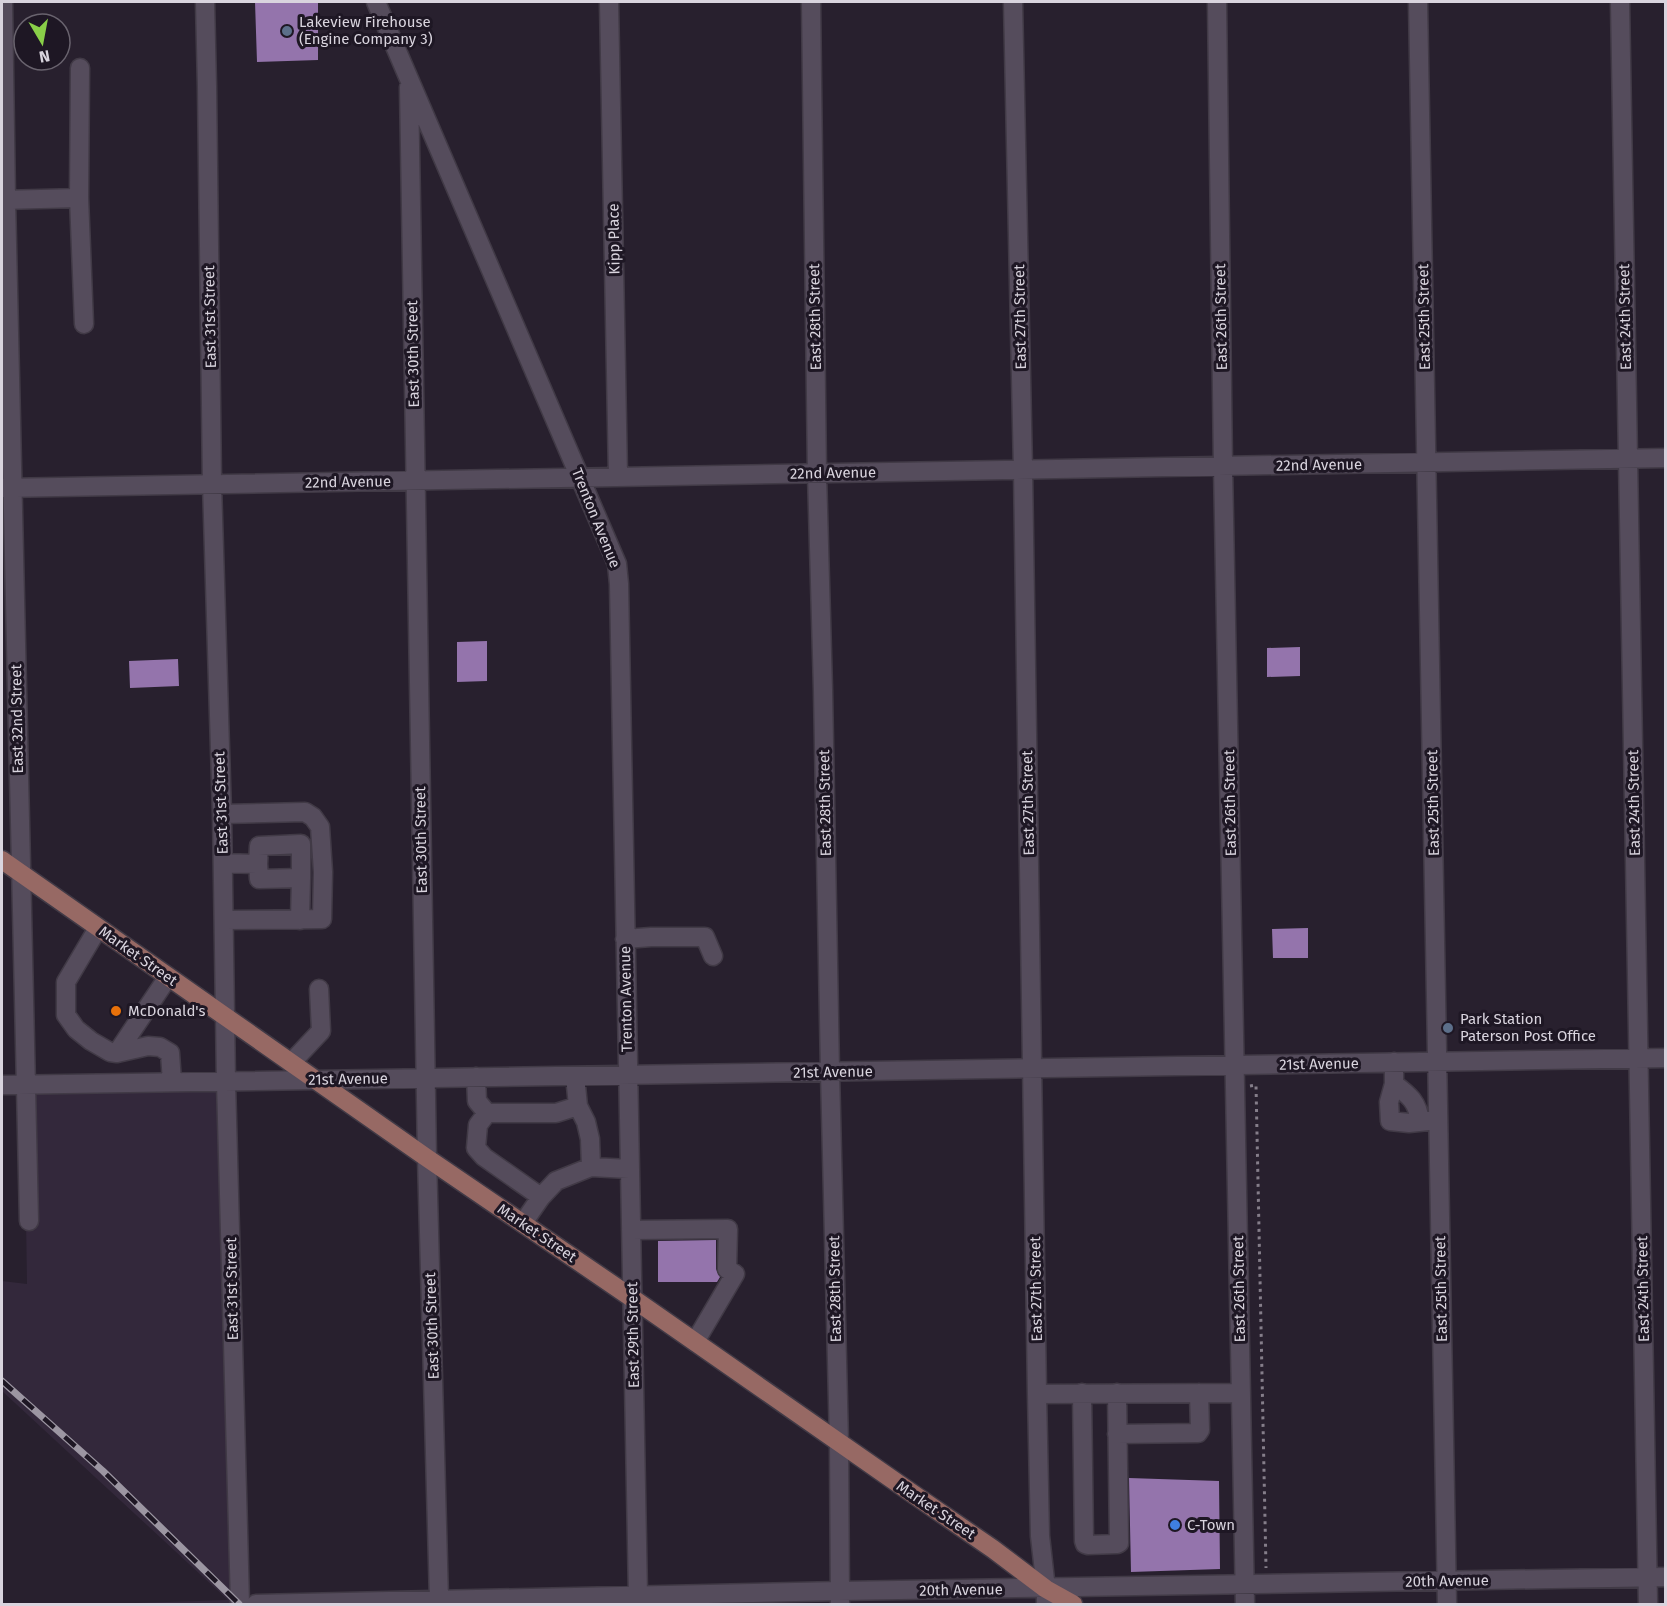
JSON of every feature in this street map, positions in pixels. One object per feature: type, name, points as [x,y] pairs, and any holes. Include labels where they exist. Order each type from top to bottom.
[{"type":"main road","name":"Market Street","points":[[2,860],[427,1158],[993,1548],[1046,1597],[1073,1605]]},
{"type":"street","name":"East 32nd Street","points":[[3,2],[10,766],[21,873],[29,1221]]},
{"type":"street","name":"East 31st Street","points":[[205,2],[212,484],[240,1605]]},
{"type":"street","name":"Trenton Avenue","points":[[376,2],[617,564],[628,1075]]},
{"type":"street","name":"Kipp Place","points":[[609,2],[618,477]]},
{"type":"street","name":"East 28th Street","points":[[811,2],[817,474],[839,1443],[840,1598]]},
{"type":"street","name":"East 27th Street","points":[[1013,2],[1023,470],[1037,1394],[1041,1536],[1046,1597]]},
{"type":"street","name":"East 26th Street","points":[[1218,2],[1223,467],[1245,1605]]},
{"type":"street","name":"East 25th Street","points":[[1418,2],[1437,1062],[1429,1121],[1447,1605]]},
{"type":"street","name":"East 24th Street","points":[[1620,2],[1638,1059],[1657,1578],[1648,1605]]},
{"type":"street","points":[[80,68],[79,198],[84,324]]},
{"type":"street","name":"East 30th Street","points":[[409,80],[427,1158],[439,1600]]},
{"type":"street","points":[[4,200],[79,198]]},
{"type":"street","name":"22nd Avenue","points":[[7,488],[1665,459]]},
{"type":"street","points":[[222,814],[305,812],[313,817],[320,827],[323,872],[322,919],[224,920]]},
{"type":"street","points":[[300,920],[301,878],[301,844],[258,846],[259,879],[301,878]]},
{"type":"street","points":[[223,863],[258,864]]},
{"type":"street","points":[[98,928],[66,982],[66,1015],[76,1029],[110,1052],[117,1053],[148,1046],[159,1047],[170,1053],[172,1082]]},
{"type":"street","points":[[625,939],[705,937],[712,956]]},
{"type":"street","points":[[117,1053],[168,977]]},
{"type":"street","points":[[291,1063],[321,1032],[319,989]]},
{"type":"street","name":"21st Avenue","points":[[2,1085],[1665,1058]]},
{"type":"street","points":[[1394,1062],[1394,1084],[1399,1102],[1408,1118],[1429,1121]]},
{"type":"street","name":"East 29th Street","points":[[628,1075],[638,1596]]},
{"type":"street","points":[[575,1076],[578,1106],[586,1122],[590,1139],[591,1167]]},
{"type":"street","points":[[476,1077],[477,1101],[487,1113]]},
{"type":"street","points":[[487,1113],[556,1113],[578,1106]]},
{"type":"street","points":[[487,1113],[478,1125],[477,1148],[484,1157],[541,1197]]},
{"type":"street","points":[[523,1223],[541,1197],[556,1181],[591,1167],[629,1169]]},
{"type":"street","points":[[631,1230],[728,1229],[727,1269],[735,1274],[694,1342]]},
{"type":"street","points":[[1082,1394],[1084,1541],[1086,1545],[1119,1543],[1117,1393]]},
{"type":"street","points":[[1117,1434],[1198,1433],[1200,1430],[1199,1393]]},
{"type":"street","points":[[1037,1394],[1241,1393]]},
{"type":"street","name":"20th Avenue","points":[[256,1605],[638,1596],[1046,1597],[1266,1585],[1657,1578]]},
{"type":"path","points":[[1235,1086],[1256,1085],[1266,1585]]},
{"type":"shaded area","points":[[225,1082],[243,1604],[104,1604],[228,1600],[2,1391],[2,1281],[27,1284],[24,1085]]},
{"type":"building","name":"Lakeview Firehouse (Engine Company 3)","points":[[255,2],[318,2],[318,60],[257,62]]},
{"type":"building","points":[[487,641],[487,681],[457,682],[457,642]]},
{"type":"building","points":[[1300,647],[1300,676],[1267,677],[1267,648]]},
{"type":"building","points":[[178,659],[179,686],[130,688],[129,661]]},
{"type":"building","points":[[1308,928],[1308,958],[1273,958],[1272,929]]},
{"type":"building","points":[[716,1240],[716,1269],[720,1277],[717,1282],[658,1282],[658,1241]]},
{"type":"building","name":"C-Town","points":[[1129,1478],[1219,1481],[1220,1569],[1131,1572]]},
{"type":"railway","points":[[2,1381],[103,1471],[239,1604]]},
{"type":"place","name":"Lakeview Firehouse (Engine Company 3)","points":[[287,31]]},
{"type":"place","name":"McDonald's","points":[[116,1011]]},
{"type":"place","name":"Park Station Paterson Post Office","points":[[1448,1028]]},
{"type":"place","name":"C-Town","points":[[1175,1525]]}]
